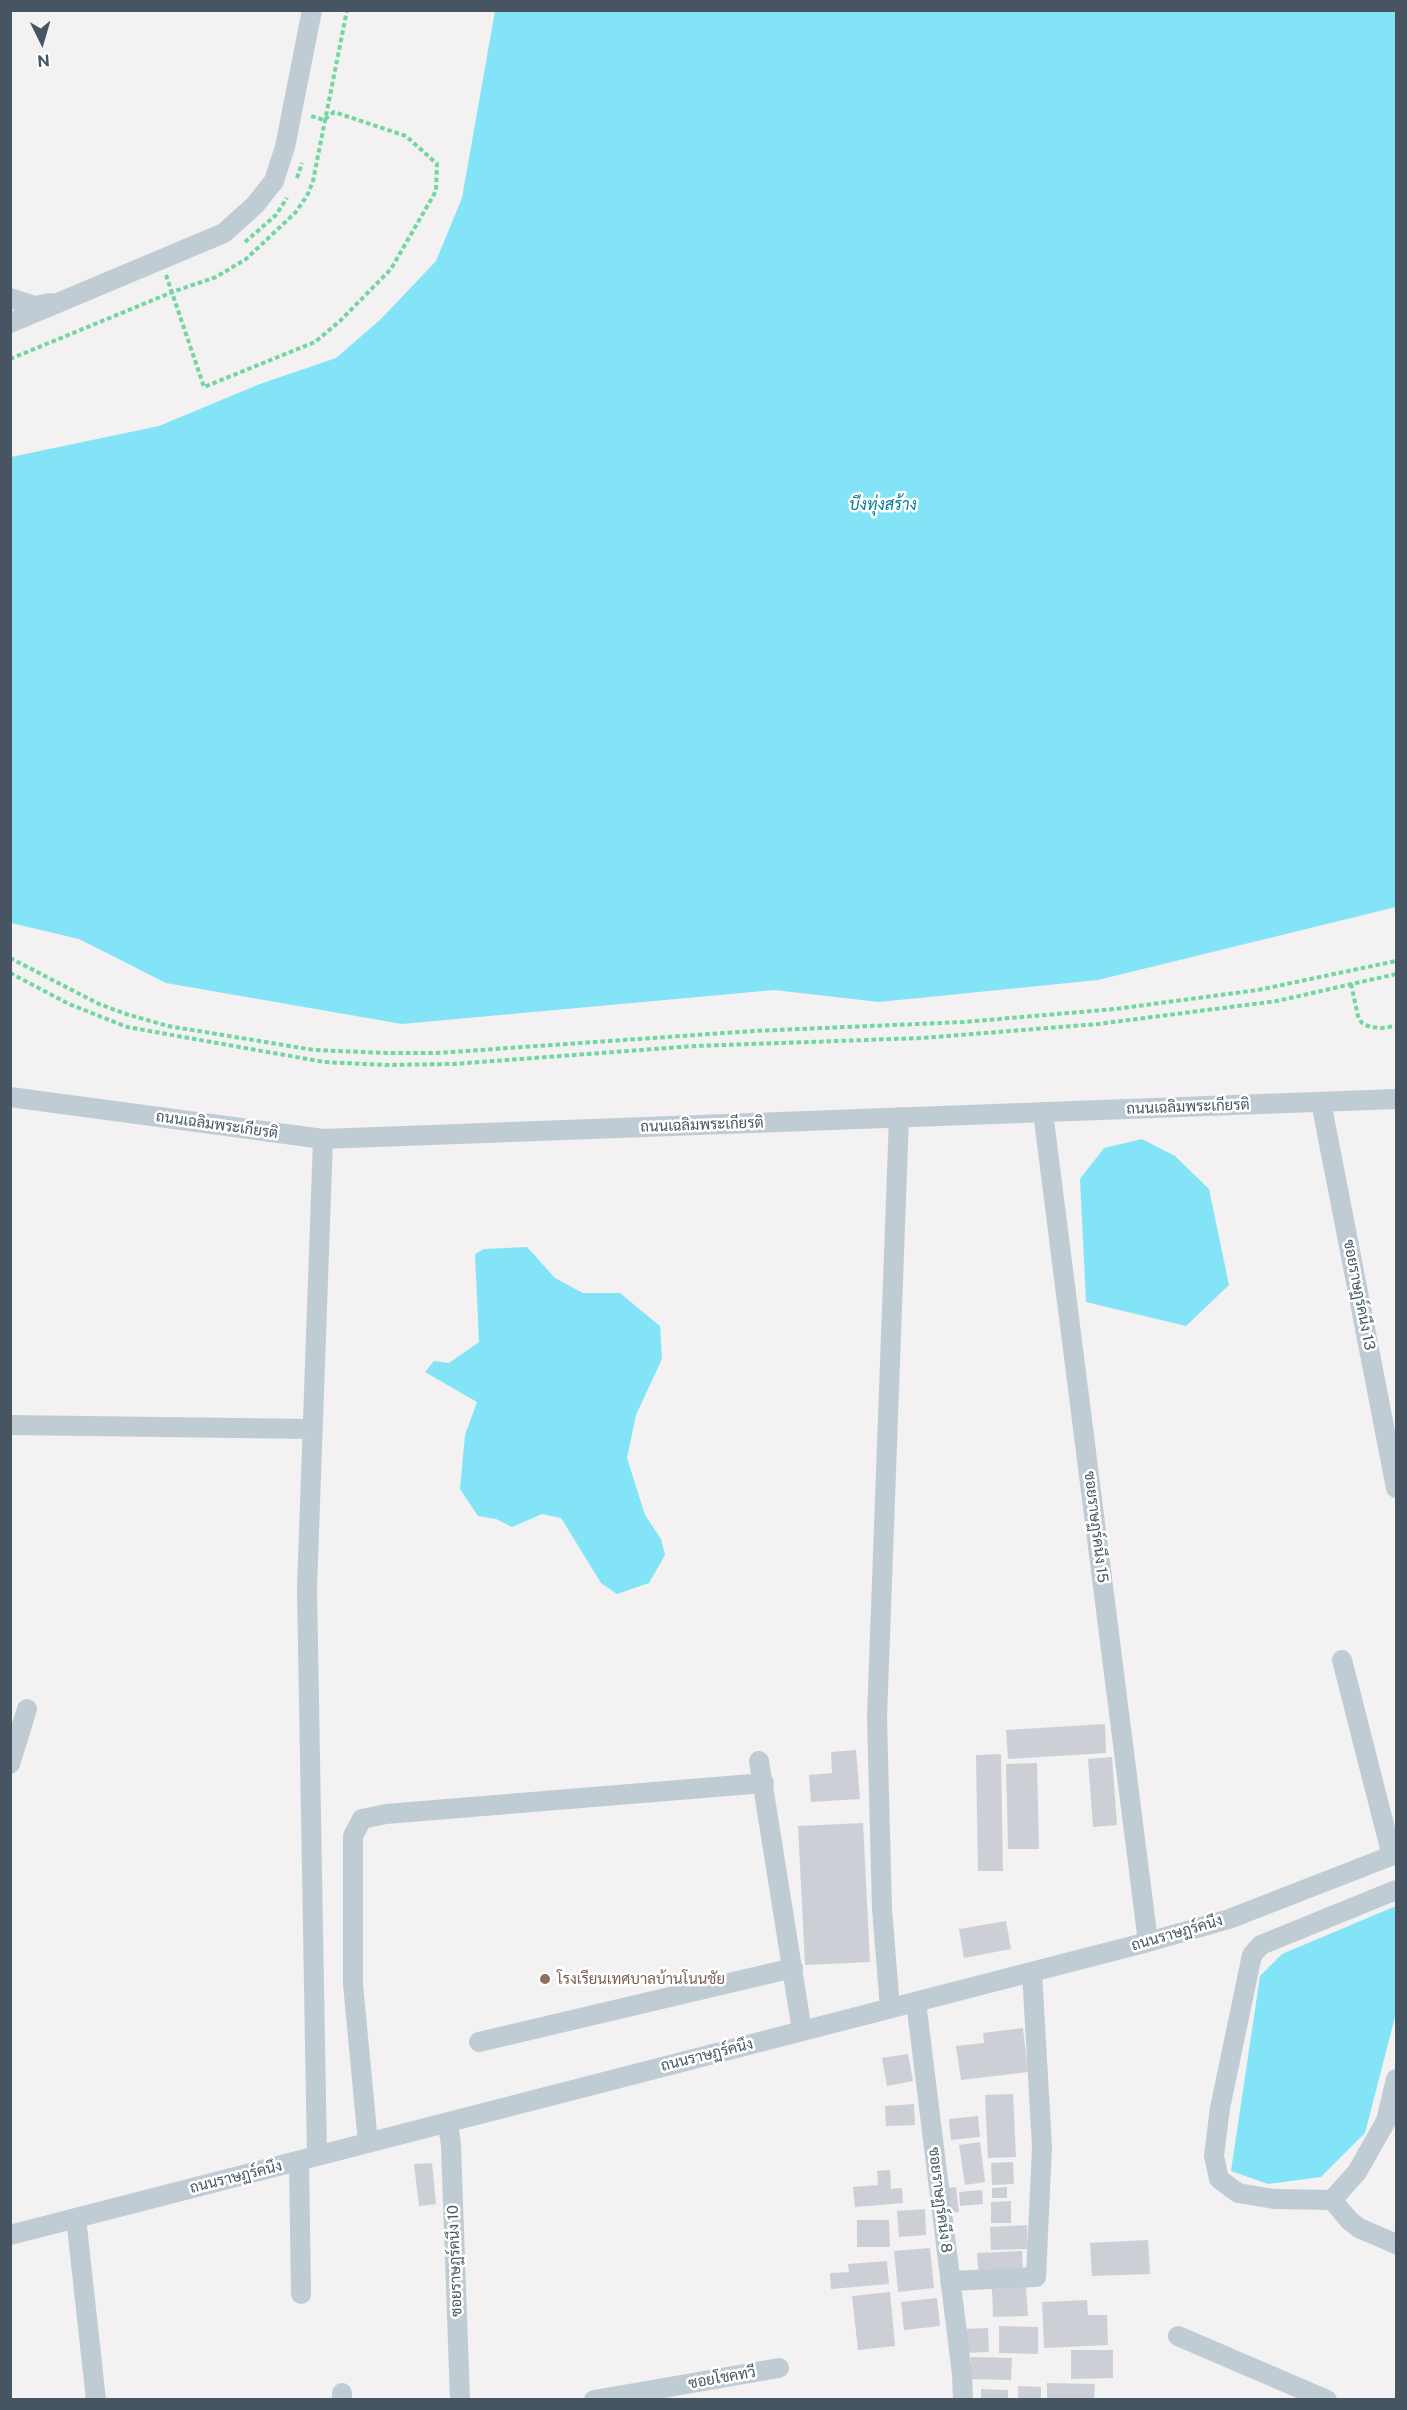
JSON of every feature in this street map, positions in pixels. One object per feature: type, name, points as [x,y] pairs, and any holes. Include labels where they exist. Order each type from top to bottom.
[{"type":"street","points":[[10,323],[224,233],[255,205],[274,181],[285,147],[312,10]]},
{"type":"street","points":[[10,298],[35,306],[67,300]]},
{"type":"street","name":"ถนนเฉลิมพระเกียรติ","points":[[10,1097],[323,1139],[1396,1099]]},
{"type":"street","name":"ซอยราษฏร์คนึง 13","points":[[1321,1102],[1396,1488]]},
{"type":"street","name":"ซอยราษฏร์คนึง 15","points":[[1043,1112],[1148,1942]]},
{"type":"street","points":[[890,2008],[882,1909],[878,1717],[899,1118]]},
{"type":"street","points":[[301,2294],[308,2158],[307,1588],[323,1139]]},
{"type":"street","points":[[10,1425],[313,1429]]},
{"type":"street","points":[[1342,1660],[1394,1855]]},
{"type":"street","points":[[10,1764],[27,1709]]},
{"type":"street","points":[[759,1761],[802,2031]]},
{"type":"street","points":[[368,2143],[353,1984],[353,1836],[362,1819],[386,1814],[764,1783]]},
{"type":"street","name":"ถนนราษฏร์คนึง","points":[[10,2235],[1148,1942],[1229,1919],[1394,1855]]},
{"type":"street","points":[[1396,1890],[1261,1945],[1252,1955],[1220,2108],[1214,2157],[1219,2180],[1238,2193],[1274,2199],[1332,2200],[1359,2228],[1396,2244]]},
{"type":"street","points":[[479,2042],[793,1968]]},
{"type":"street","points":[[950,2281],[1036,2277],[1042,2147],[1032,1972]]},
{"type":"street","name":"ซอยราษฏร์คนึง 8","points":[[916,2002],[962,2374],[963,2400]]},
{"type":"street","points":[[1332,2200],[1357,2172],[1386,2121],[1396,2079]]},
{"type":"street","name":"ซอยราษฏร์คนึง 10","points":[[448,2122],[451,2146],[460,2400]]},
{"type":"street","points":[[76,2218],[96,2400]]},
{"type":"street","points":[[1178,2336],[1327,2400]]},
{"type":"street","name":"ซอยโชคทวี","points":[[594,2400],[779,2368]]},
{"type":"path","points":[[161,260],[204,387],[315,342],[340,321],[392,270],[436,191],[438,164],[406,136],[333,112],[324,120]]},
{"type":"path","points":[[10,958],[99,1004],[168,1026],[314,1050],[387,1053],[437,1053],[753,1031],[964,1022],[1115,1009],[1258,990],[1396,961]]},
{"type":"path","points":[[10,973],[69,1004],[127,1027],[324,1062],[385,1065],[453,1064],[718,1044],[922,1038],[1098,1024],[1277,1000],[1396,974]]},
{"type":"path","points":[[1351,984],[1358,1016],[1362,1023],[1370,1027],[1396,1026]]},
{"type":"water","name":"บึงทุ่งสร้าง","points":[[495,11],[1396,11],[1396,907],[1098,980],[879,1002],[774,990],[402,1024],[166,983],[79,939],[11,923],[11,457],[159,426],[260,384],[336,358],[381,319],[436,261],[462,198]]},
{"type":"water","points":[[1142,1139],[1175,1156],[1209,1189],[1229,1285],[1186,1326],[1086,1302],[1080,1179],[1104,1148]]},
{"type":"water","points":[[527,1247],[555,1278],[583,1293],[620,1293],[660,1326],[662,1359],[636,1415],[627,1458],[645,1515],[661,1539],[665,1555],[649,1583],[617,1594],[601,1583],[561,1518],[542,1514],[512,1527],[496,1519],[478,1516],[460,1489],[465,1435],[477,1402],[425,1372],[434,1361],[449,1363],[479,1342],[475,1254],[484,1249]]},
{"type":"water","points":[[1396,1906],[1396,2013],[1365,2133],[1321,2177],[1268,2184],[1231,2171],[1260,1976],[1282,1954]]},
{"type":"building","points":[[1105,1724],[1106,1753],[1008,1759],[1006,1730]]},
{"type":"building","points":[[856,1750],[860,1799],[811,1802],[809,1775],[832,1773],[831,1752]]},
{"type":"building","points":[[1001,1754],[1003,1871],[978,1871],[976,1755]]},
{"type":"building","points":[[1112,1757],[1117,1825],[1093,1827],[1088,1759]]},
{"type":"building","points":[[1037,1763],[1039,1849],[1008,1849],[1006,1764]]},
{"type":"building","points":[[863,1823],[870,1962],[805,1965],[798,1826]]},
{"type":"building","points":[[1006,1921],[1011,1949],[964,1958],[959,1929]]},
{"type":"building","points":[[1023,2028],[1028,2072],[961,2080],[956,2046],[984,2043],[983,2033]]},
{"type":"building","points":[[908,2054],[913,2081],[887,2086],[882,2058]]},
{"type":"building","points":[[1013,2094],[1016,2157],[988,2158],[985,2095]]},
{"type":"building","points":[[914,2104],[915,2125],[886,2126],[885,2106]]},
{"type":"building","points":[[978,2116],[980,2137],[951,2140],[949,2119]]},
{"type":"building","points":[[980,2142],[985,2182],[965,2185],[959,2145]]},
{"type":"building","points":[[1013,2162],[1014,2184],[992,2185],[991,2163]]},
{"type":"building","points":[[432,2163],[436,2204],[419,2206],[414,2164]]},
{"type":"building","points":[[890,2170],[891,2189],[902,2188],[903,2203],[855,2207],[853,2187],[878,2185],[877,2171]]},
{"type":"building","points":[[956,2187],[959,2212],[947,2213],[944,2188]]},
{"type":"building","points":[[1007,2187],[1007,2198],[992,2198],[992,2188]]},
{"type":"building","points":[[982,2190],[983,2204],[960,2206],[959,2192]]},
{"type":"building","points":[[1011,2201],[1011,2223],[991,2223],[991,2202]]},
{"type":"building","points":[[925,2209],[926,2235],[899,2237],[897,2211]]},
{"type":"building","points":[[857,2220],[889,2220],[890,2247],[857,2247]]},
{"type":"building","points":[[1027,2225],[1028,2249],[991,2250],[990,2227]]},
{"type":"building","points":[[1148,2240],[1150,2274],[1092,2276],[1090,2243]]},
{"type":"building","points":[[930,2248],[934,2288],[898,2292],[894,2251]]},
{"type":"building","points":[[1022,2251],[1023,2275],[979,2278],[977,2253]]},
{"type":"building","points":[[887,2261],[889,2284],[831,2289],[830,2273],[849,2272],[848,2264]]},
{"type":"building","points":[[1026,2287],[1028,2316],[993,2317],[992,2289]]},
{"type":"building","points":[[890,2292],[895,2346],[858,2350],[852,2296]]},
{"type":"building","points":[[937,2298],[940,2326],[904,2330],[901,2302]]},
{"type":"building","points":[[1087,2300],[1088,2315],[1107,2315],[1108,2345],[1044,2348],[1042,2302]]},
{"type":"building","points":[[999,2326],[1038,2327],[1038,2354],[999,2353]]},
{"type":"building","points":[[988,2328],[989,2352],[964,2353],[963,2329]]},
{"type":"building","points":[[1071,2350],[1113,2350],[1113,2378],[1071,2379]]},
{"type":"building","points":[[971,2357],[1012,2358],[1011,2380],[970,2379]]},
{"type":"building","points":[[1047,2383],[1095,2384],[1094,2400],[1047,2400]]},
{"type":"building","points":[[1018,2386],[1041,2387],[1041,2400],[1018,2400]]},
{"type":"building","points":[[981,2389],[1008,2390],[1008,2400],[981,2400]]},
{"type":"place","name":"โรงเรียนเทศบาลบ้านโนนชัย","points":[[545,1979]]}]
